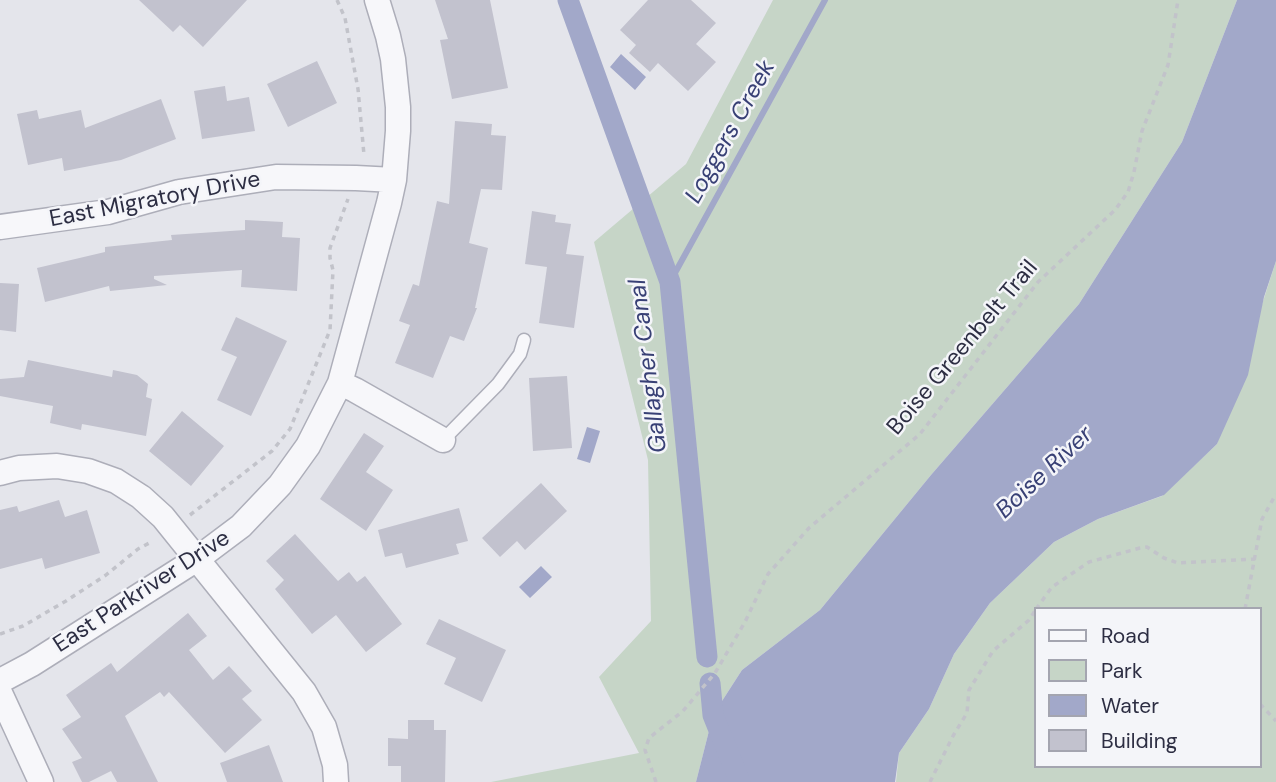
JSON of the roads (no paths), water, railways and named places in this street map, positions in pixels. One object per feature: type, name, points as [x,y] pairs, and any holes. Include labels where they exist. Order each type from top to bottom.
[{"type":"street","name":"East Parkriver Drive","points":[[0,681],[32,664],[197,559],[242,526],[280,485],[308,446],[340,383],[394,180],[398,107],[393,60],[377,0]]},
{"type":"street","name":"East Migratory Drive","points":[[0,227],[108,212],[179,192],[276,177],[394,180]]},
{"type":"street","points":[[340,383],[443,440]]},
{"type":"street","points":[[0,473],[19,468],[57,466],[88,471],[116,481],[141,497],[163,517],[304,692],[324,727],[337,782]]},
{"type":"street","points":[[0,693],[41,782]]},
{"type":"lane","points":[[443,440],[498,384],[520,354],[524,340]]},
{"type":"water","name":"Boise River","points":[[1237,0],[1276,0],[1276,261],[1264,297],[1248,375],[1217,444],[1164,495],[1098,519],[1054,542],[990,603],[954,654],[929,709],[899,753],[895,782],[696,782],[713,715],[742,670],[820,610],[931,475],[1079,304],[1182,142]]},
{"type":"water","points":[[621,54],[646,77],[635,90],[610,67]]},
{"type":"water","points":[[587,427],[600,431],[590,463],[577,459]]},
{"type":"water","points":[[541,566],[552,577],[530,598],[519,587]]},
{"type":"waterway","name":"Gallagher Canal","points":[[568,0],[670,282],[707,657]]},
{"type":"waterway","name":"Loggers Creek","points":[[670,282],[825,0]]},
{"type":"waterway","name":"Gallagher Canal","points":[[710,683],[713,715],[740,782]]}]
